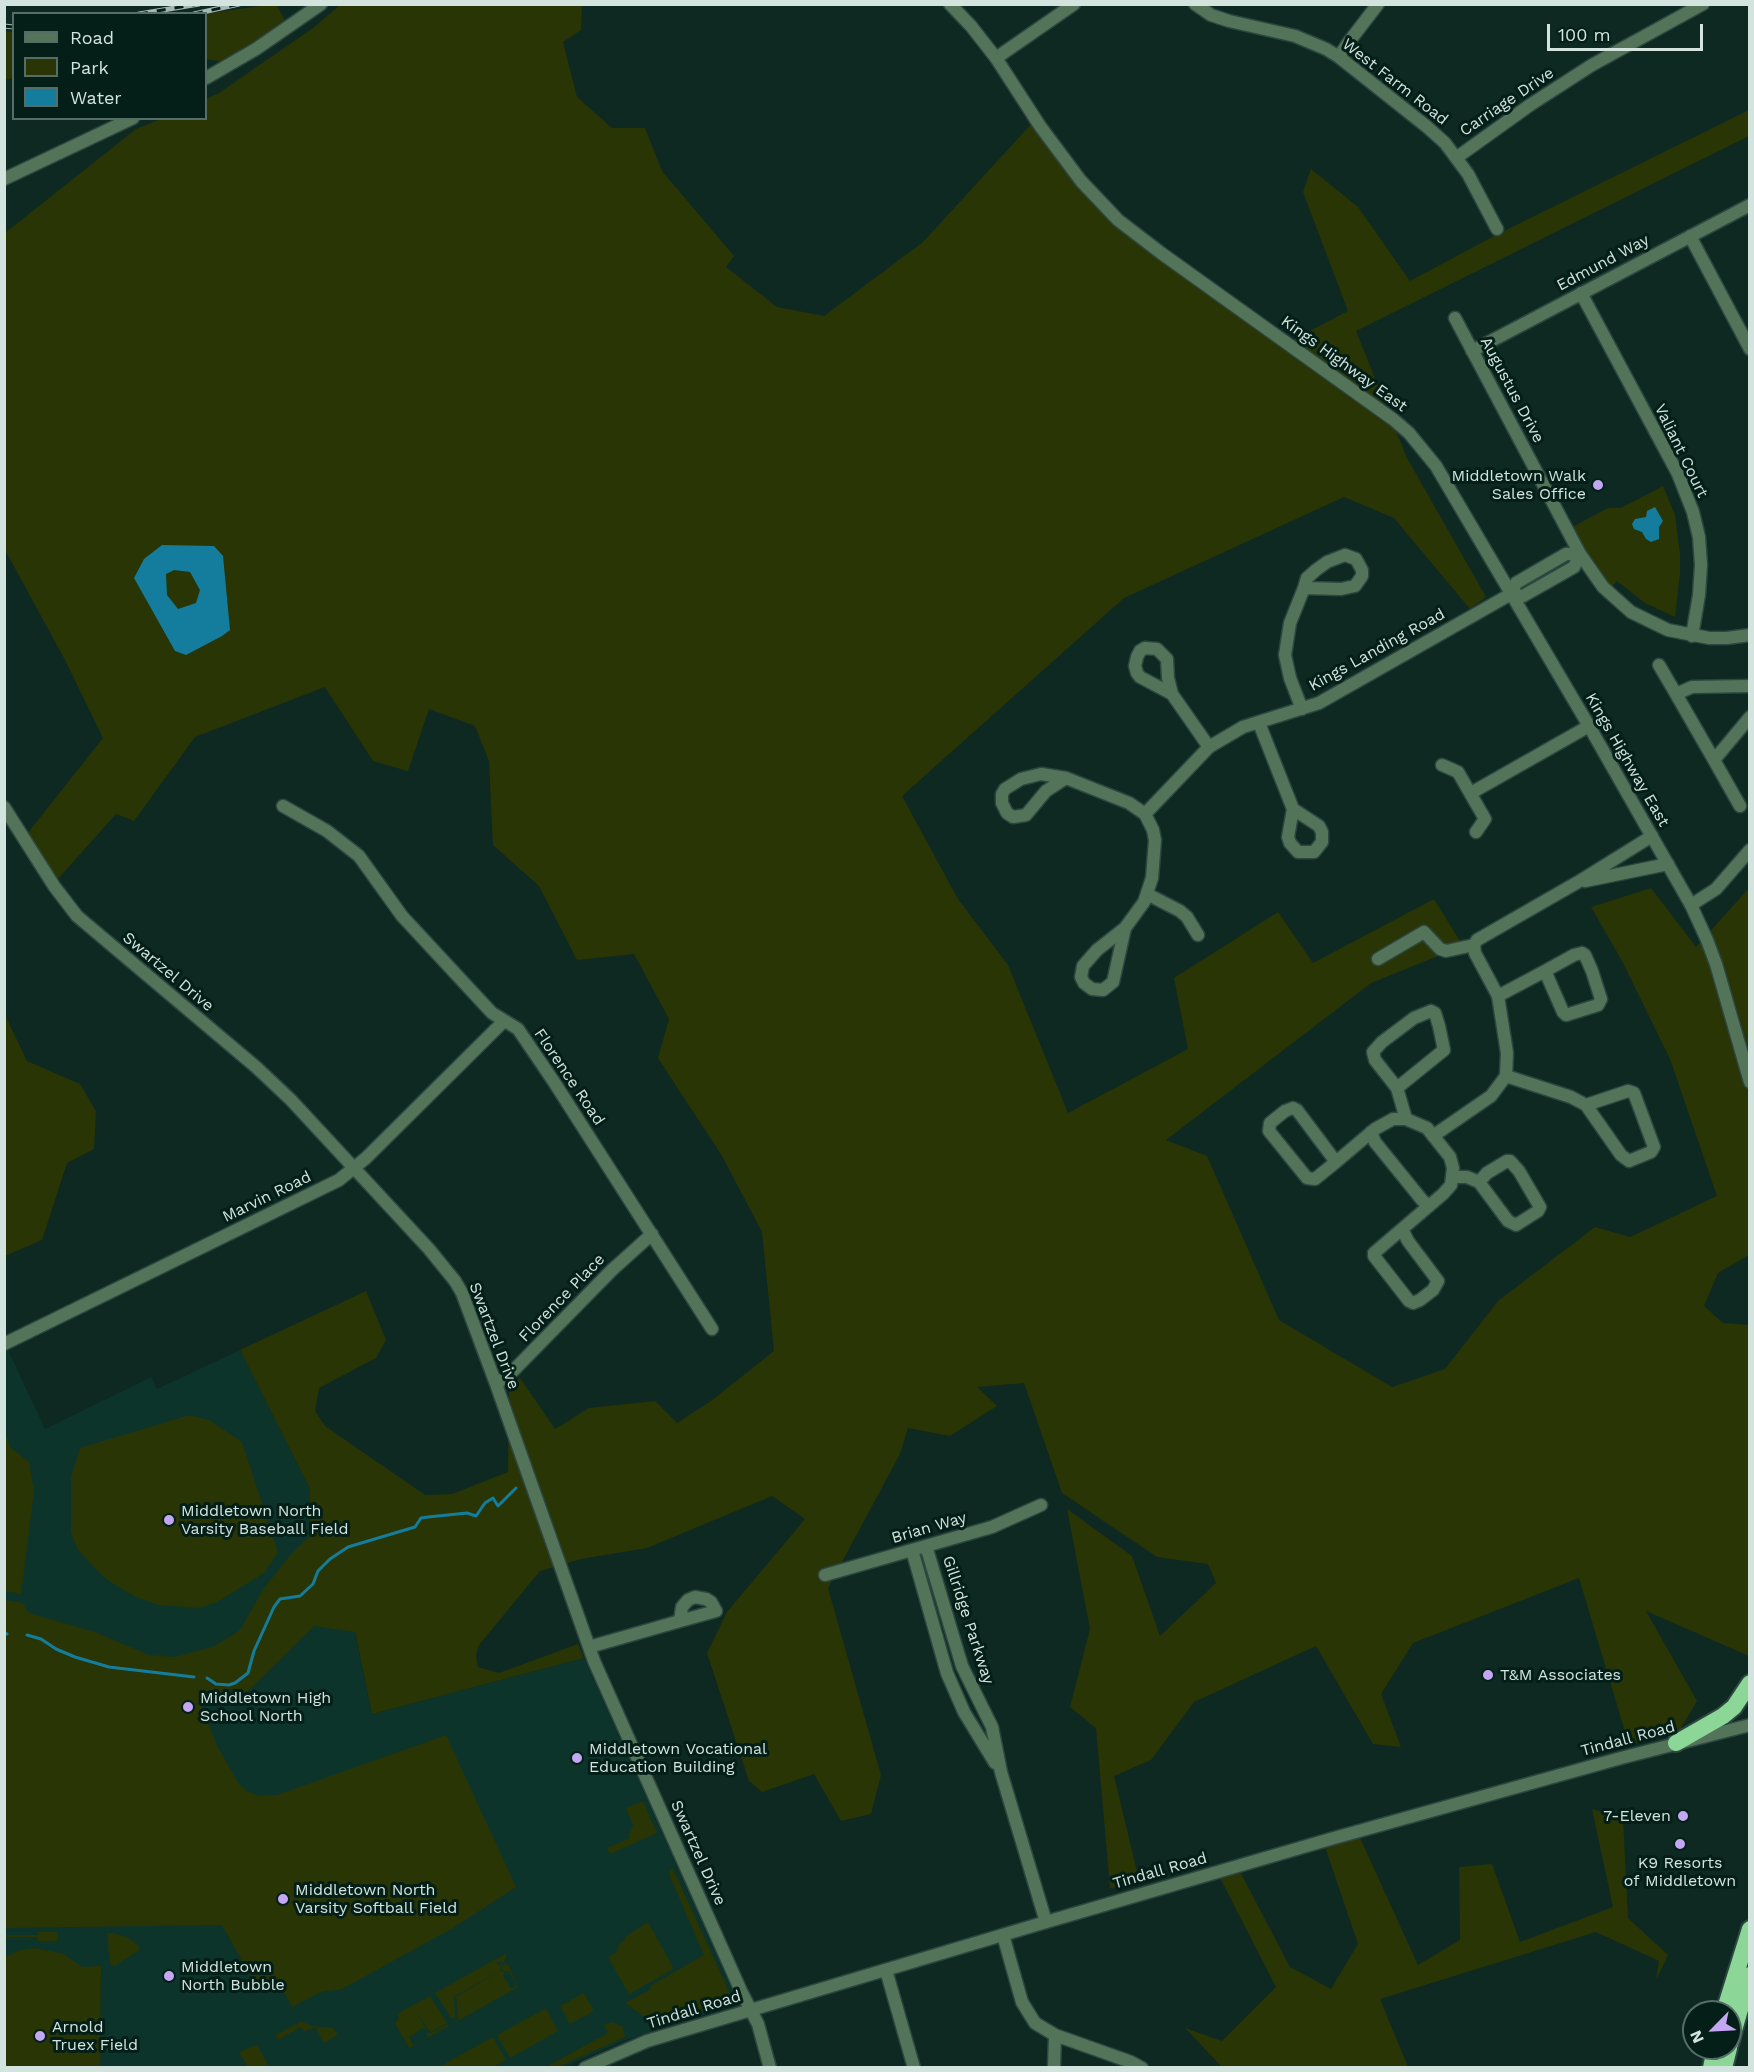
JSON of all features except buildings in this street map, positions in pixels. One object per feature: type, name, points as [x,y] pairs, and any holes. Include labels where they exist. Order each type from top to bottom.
[{"type":"highway","points":[[1676,1743],[1724,1716],[1734,1707],[1749,1683]]},
{"type":"highway","points":[[1728,2000],[1749,1929]]},
{"type":"highway","points":[[1742,2000],[1749,1976]]},
{"type":"street","points":[[207,77],[265,43],[321,4]]},
{"type":"street","name":"Kings Highway East","points":[[950,4],[996,58],[1040,126],[1081,181],[1118,220],[1161,254],[1371,402],[1409,433],[1436,466],[1691,905],[1716,964],[1749,1082]]},
{"type":"street","points":[[996,58],[1074,4]]},
{"type":"street","name":"West Farm Road","points":[[1195,4],[1211,15],[1295,36],[1339,57],[1445,143],[1468,174],[1497,229]]},
{"type":"street","points":[[1339,57],[1378,4]]},
{"type":"street","name":"Carriage Drive","points":[[1456,158],[1530,105],[1592,65],[1703,4]]},
{"type":"street","points":[[4,179],[129,120]]},
{"type":"street","name":"Edmund Way","points":[[1472,351],[1749,205]]},
{"type":"street","points":[[1690,236],[1749,349]]},
{"type":"street","name":"Valiant Court","points":[[1581,293],[1678,474],[1693,512],[1699,537],[1701,565],[1692,636]]},
{"type":"street","name":"Augustus Drive","points":[[1455,318],[1580,554],[1603,587],[1625,608],[1656,625],[1692,636],[1727,638],[1749,635]]},
{"type":"street","name":"Kings Landing Road","points":[[1145,814],[1209,747],[1243,727],[1319,703],[1511,594],[1516,583],[1566,554],[1580,554]]},
{"type":"street","points":[[1302,709],[1290,678],[1285,655],[1290,623],[1304,588]]},
{"type":"street","points":[[1659,665],[1740,806]]},
{"type":"street","points":[[1676,694],[1692,687],[1749,686]]},
{"type":"street","points":[[1172,694],[1209,747]]},
{"type":"street","points":[[1714,760],[1749,717]]},
{"type":"street","points":[[1259,723],[1293,809]]},
{"type":"street","points":[[1471,793],[1589,726]]},
{"type":"street","points":[[1442,765],[1458,772],[1485,819],[1476,832]]},
{"type":"street","points":[[1066,778],[1046,791],[1026,815],[1013,817],[1004,810],[1002,794],[1012,784],[1041,774],[1066,778],[1129,804],[1145,814],[1153,830],[1155,846],[1154,870],[1147,894],[1125,928],[1097,950],[1083,966],[1081,977],[1083,983],[1092,989],[1103,990],[1113,982],[1125,928]]},
{"type":"street","name":"Florence Road","points":[[283,806],[327,831],[359,856],[402,916],[492,1013],[503,1022],[518,1029],[712,1329]]},
{"type":"street","name":"Swartzel Drive","points":[[4,807],[54,886],[77,916],[256,1067],[291,1100],[429,1249],[455,1281],[462,1293],[589,1647],[758,2024],[771,2067]]},
{"type":"street","points":[[1434,1136],[1491,1096],[1506,1076],[1507,1053],[1498,996],[1475,953],[1474,945],[1477,940],[1652,836]]},
{"type":"street","points":[[1691,905],[1716,889],[1749,850]]},
{"type":"street","points":[[1578,882],[1668,864]]},
{"type":"street","points":[[1147,894],[1180,911],[1191,922],[1198,935]]},
{"type":"street","points":[[1378,959],[1424,932],[1440,949],[1446,951],[1474,945]]},
{"type":"street","points":[[1498,996],[1574,955],[1582,953],[1592,971],[1601,999],[1598,1005],[1566,1015],[1545,971]]},
{"type":"street","points":[[1396,1088],[1443,1050],[1435,1013],[1431,1011],[1414,1018],[1382,1042],[1373,1052],[1374,1060],[1396,1088],[1406,1119]]},
{"type":"street","name":"Marvin Road","points":[[4,1344],[339,1180],[503,1022]]},
{"type":"street","points":[[1506,1076],[1571,1097],[1586,1105],[1626,1160],[1629,1161],[1651,1152],[1653,1144],[1632,1091],[1586,1105]]},
{"type":"street","points":[[1336,1162],[1297,1110],[1288,1109],[1270,1123],[1269,1131],[1307,1178],[1315,1179],[1336,1162],[1371,1132],[1394,1119],[1406,1119],[1427,1128],[1450,1157],[1453,1168],[1450,1185],[1430,1206],[1402,1229],[1374,1253],[1409,1301],[1413,1303],[1433,1290],[1438,1281],[1408,1241],[1402,1229]]},
{"type":"street","points":[[1371,1132],[1375,1142],[1422,1200],[1430,1206]]},
{"type":"street","points":[[1452,1177],[1467,1177],[1479,1182],[1513,1225],[1523,1222],[1540,1207],[1519,1171],[1510,1161],[1487,1173],[1479,1182]]},
{"type":"street","name":"Florence Place","points":[[495,1384],[515,1370],[612,1270],[652,1234]]},
{"type":"street","name":"Brian Way","points":[[825,1575],[992,1527],[1041,1505]]},
{"type":"street","name":"Gillridge Parkway","points":[[926,1546],[962,1666],[992,1727],[1001,1772],[1046,1922]]},
{"type":"street","name":"Gillridge Parkway","points":[[912,1550],[947,1672],[955,1692],[964,1712],[1001,1772]]},
{"type":"street","points":[[589,1647],[680,1621]]},
{"type":"street","points":[[935,1632],[949,1627]]},
{"type":"street","points":[[955,1692],[970,1685]]},
{"type":"street","name":"Tindall Road","points":[[585,2067],[647,2041],[1046,1922],[1334,1838],[1676,1743],[1749,1725]]},
{"type":"street","points":[[1003,1935],[1022,2002],[1035,2023],[1055,2035],[1142,2067]]},
{"type":"street","points":[[886,1970],[914,2067]]},
{"type":"street","points":[[1054,2067],[1055,2035]]},
{"type":"shaded area","name":"Middletown High School North","points":[[8,1350],[45,1429],[151,1377],[157,1389],[240,1350],[310,1489],[346,1591],[372,1714],[584,1658],[734,1995],[732,2004],[625,2040],[564,2067],[5,2068],[5,1352]]},
{"type":"green space","points":[[277,5],[286,23],[224,62],[207,59],[207,14]]},
{"type":"green space","points":[[340,5],[582,5],[581,30],[563,42],[577,97],[612,128],[645,128],[662,171],[734,256],[726,267],[777,307],[824,316],[923,242],[1034,121],[1108,206],[1285,344],[1348,311],[1303,192],[1311,169],[1358,207],[1410,281],[1496,235],[1749,110],[1749,136],[1356,331],[1407,458],[1486,597],[1470,609],[1394,518],[1344,497],[1124,598],[902,796],[958,899],[1008,965],[1068,1113],[1188,1049],[1174,978],[1278,912],[1313,963],[1434,899],[1463,946],[1371,983],[1166,1140],[1207,1156],[1279,1320],[1392,1387],[1445,1369],[1498,1301],[1595,1227],[1630,1237],[1717,1196],[1670,1059],[1622,961],[1591,907],[1651,888],[1696,947],[1749,888],[1749,1255],[1718,1273],[1704,1306],[1723,1323],[1749,1325],[1749,1656],[1646,1611],[1697,1701],[1680,1730],[1629,1745],[1579,1578],[1413,1643],[1381,1694],[1401,1747],[1373,1744],[1316,1646],[1194,1702],[1151,1760],[1114,1776],[1140,1884],[1110,1888],[1096,1728],[1070,1707],[1090,1629],[1067,1509],[1132,1556],[1160,1636],[1216,1583],[1208,1564],[1157,1557],[1062,1493],[1024,1383],[977,1387],[997,1406],[950,1436],[908,1428],[900,1454],[828,1588],[881,1775],[871,1814],[841,1821],[814,1774],[762,1792],[749,1781],[707,1653],[727,1612],[805,1519],[772,1496],[647,1548],[581,1559],[540,1571],[479,1645],[476,1656],[478,1667],[499,1673],[578,1644],[584,1658],[372,1714],[355,1632],[314,1626],[246,1693],[240,1689],[232,1689],[207,1701],[193,1704],[201,1705],[217,1746],[239,1784],[247,1791],[259,1796],[277,1795],[446,1735],[516,1887],[453,1928],[342,1989],[321,1992],[292,2007],[279,1983],[260,1993],[222,1925],[5,1928],[5,1600],[23,1603],[27,1611],[32,1614],[95,1632],[149,1655],[175,1657],[215,1646],[240,1630],[264,1588],[292,1553],[310,1536],[310,1489],[240,1350],[366,1291],[386,1340],[376,1358],[319,1388],[315,1411],[325,1426],[425,1495],[452,1494],[508,1472],[509,1387],[520,1378],[555,1429],[589,1408],[655,1401],[677,1423],[711,1401],[774,1351],[762,1232],[722,1156],[658,1058],[669,1019],[634,954],[577,960],[539,886],[493,845],[489,761],[475,726],[429,709],[408,771],[373,761],[325,687],[195,737],[134,821],[116,814],[57,880],[27,834],[103,738],[65,660],[5,550],[5,233],[136,129],[158,120],[207,120],[207,99],[219,93],[313,28]]},
{"type":"green space","points":[[5,31],[12,32],[12,78],[5,80]]},
{"type":"green space","points":[[1663,486],[1675,515],[1680,554],[1675,617],[1645,603],[1617,581],[1611,587],[1586,553],[1572,527],[1608,508],[1621,508]]},
{"type":"green space","points":[[5,1015],[27,1061],[80,1084],[96,1111],[94,1149],[67,1163],[42,1240],[5,1256]]},
{"type":"green space","name":"Middletown North Varsity Baseball Field","points":[[190,1415],[209,1420],[242,1442],[278,1552],[264,1573],[217,1602],[200,1608],[158,1605],[134,1596],[99,1572],[78,1550],[71,1533],[71,1477],[80,1448]]},
{"type":"green space","points":[[4,1437],[8,1439],[9,1446],[29,1462],[34,1491],[21,1594],[5,1591]]},
{"type":"green space","points":[[643,1801],[657,1833],[610,1854],[607,1848],[630,1838],[628,1834],[634,1827],[626,1808]]},
{"type":"green space","points":[[1592,1809],[1623,1818],[1628,1918],[1668,1955],[1656,1980],[1659,1961],[1596,1932],[1380,1999],[1408,2067],[1222,2067],[1185,2028],[1222,2041],[1276,1987],[1216,1870],[1236,1864],[1290,1967],[1331,1989],[1358,1944],[1322,1838],[1356,1829],[1418,1965],[1460,1940],[1459,1867],[1492,1864],[1520,1942],[1613,1907]]},
{"type":"green space","points":[[673,1869],[731,1996],[726,2005],[660,2024],[625,2003],[704,1955],[669,1874]]},
{"type":"green space","points":[[648,1922],[673,1967],[672,1970],[629,1994],[608,1957],[617,1952],[619,1944],[625,1940],[625,1937]]},
{"type":"green space","points":[[38,1932],[57,1932],[57,1941],[38,1941],[38,1937],[5,1937],[5,1935],[38,1935]]},
{"type":"green space","points":[[107,1933],[127,1937],[138,1945],[140,1950],[114,1966],[110,1964]]},
{"type":"green space","points":[[35,1948],[64,1954],[82,1967],[101,1966],[100,2067],[5,2067],[5,1957],[20,1950]]},
{"type":"green space","points":[[507,1953],[504,1962],[497,1962],[498,1965],[503,1964],[499,1971],[454,1997],[455,2017],[452,2019],[435,1993]]},
{"type":"green space","points":[[505,1962],[518,1987],[454,2023],[458,2019],[456,1997],[501,1970],[505,1973],[503,1975],[511,1989],[517,1986],[509,1971],[502,1969]]},
{"type":"green space","points":[[584,1993],[594,2011],[570,2024],[560,2006]]},
{"type":"green space","points":[[430,1996],[447,2023],[431,2032],[417,2012],[426,2030],[423,2028],[409,2037],[413,2045],[428,2037],[426,2033],[431,2033],[448,2024],[449,2026],[409,2048],[395,2023],[399,2019],[397,2014]]},
{"type":"green space","points":[[546,2008],[558,2031],[510,2058],[497,2035]]},
{"type":"green space","points":[[302,2021],[311,2026],[333,2028],[338,2035],[324,2043],[315,2027],[304,2032],[301,2027],[278,2040],[275,2035]]},
{"type":"green space","points":[[612,2022],[623,2027],[625,2037],[558,2067],[546,2067],[608,2033],[604,2025]]},
{"type":"green space","points":[[493,2037],[506,2060],[493,2067],[439,2067]]},
{"type":"green space","points":[[256,2045],[269,2067],[248,2067],[239,2052]]},
{"type":"water","points":[[1655,507],[1663,521],[1659,527],[1659,539],[1651,542],[1642,532],[1634,529],[1632,524],[1635,519],[1646,517],[1647,511]]},
{"type":"water","points":[[162,545],[214,546],[223,556],[230,630],[186,655],[175,651],[134,578],[144,559]],"holes":[[[174,570],[190,572],[200,590],[196,603],[178,609],[167,595],[166,574]]]},
{"type":"waterway","points":[[207,1678],[216,1684],[229,1685],[248,1673],[254,1651],[280,1599],[300,1596],[313,1584],[318,1571],[330,1559],[348,1547],[415,1527],[421,1518],[467,1513],[476,1516],[485,1503],[493,1498],[498,1506],[516,1488]]},
{"type":"waterway","points":[[27,1635],[41,1639],[56,1649],[75,1657],[109,1667],[194,1677]]},
{"type":"railway","points":[[151,12],[199,4]]},
{"type":"railway","points":[[203,12],[239,4]]},
{"type":"railway","points":[[4,26],[12,27]]},
{"type":"place","name":"Middletown Walk Sales Office","points":[[1598,485]]},
{"type":"place","name":"Middletown North Varsity Baseball Field","points":[[169,1520]]},
{"type":"place","name":"T&M Associates","points":[[1488,1675]]},
{"type":"place","name":"Middletown High School North","points":[[188,1707]]},
{"type":"place","name":"Middletown Vocational Education Building","points":[[577,1758]]},
{"type":"place","name":"7-Eleven","points":[[1683,1816]]},
{"type":"place","name":"K9 Resorts of Middletown","points":[[1680,1844]]},
{"type":"place","name":"Middletown North Varsity Softball Field","points":[[283,1899]]},
{"type":"place","name":"Middletown North Bubble","points":[[169,1976]]},
{"type":"place","name":"Arnold Truex Field","points":[[40,2036]]}]
